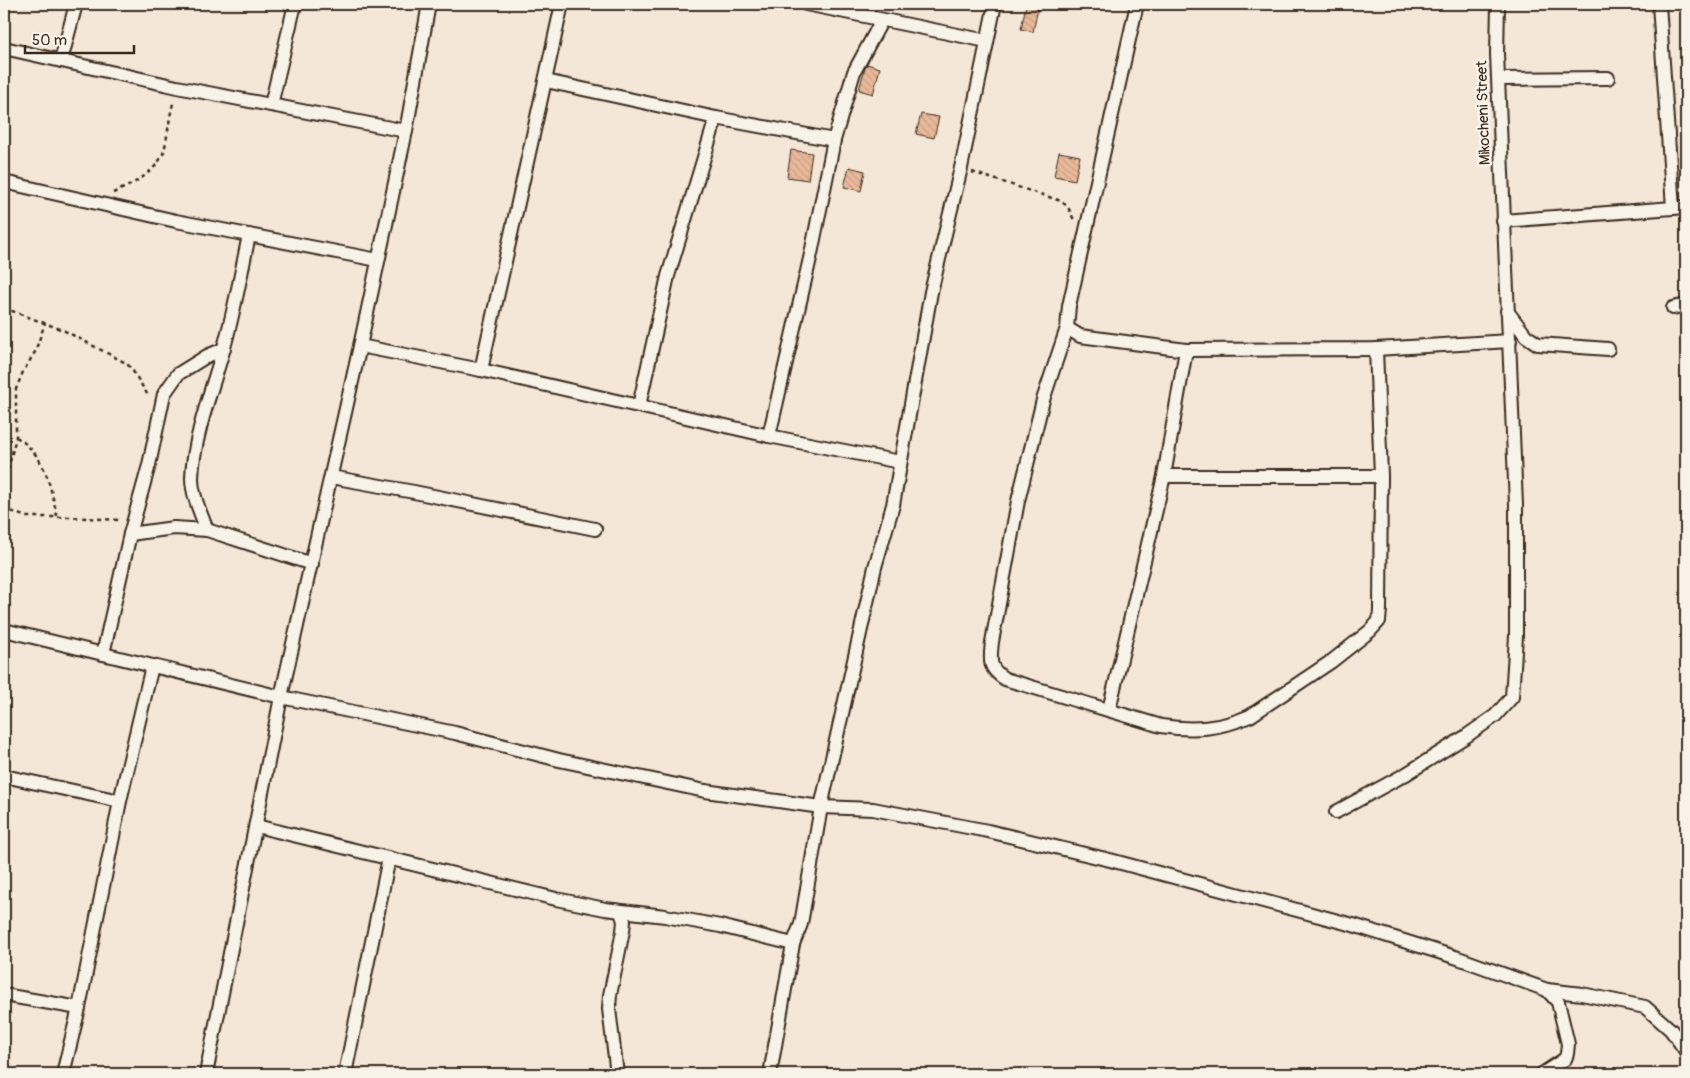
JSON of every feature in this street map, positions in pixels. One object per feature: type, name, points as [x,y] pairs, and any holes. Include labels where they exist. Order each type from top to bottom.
[{"type":"street","points":[[61,61],[76,4]]},
{"type":"street","points":[[271,105],[295,4]]},
{"type":"street","points":[[206,1074],[281,697],[312,564],[406,131],[429,4]]},
{"type":"street","points":[[482,370],[562,4]]},
{"type":"street","points":[[806,4],[987,41]]},
{"type":"street","points":[[770,1074],[793,944],[801,924],[821,807],[875,567],[893,505],[931,292],[961,168],[995,4]]},
{"type":"street","points":[[1137,4],[1069,306],[1067,328],[1043,400],[1018,501],[992,642],[991,664],[996,673],[1005,679],[1176,728],[1208,729],[1250,716],[1332,661],[1376,626],[1380,616],[1381,476],[1376,349]]},
{"type":"street","name":"Mikocheni Street","points":[[1336,812],[1406,774],[1465,737],[1495,716],[1512,697],[1516,636],[1516,506],[1497,54],[1498,4]]},
{"type":"street","points":[[1659,4],[1673,208]]},
{"type":"street","points":[[769,436],[811,254],[834,140],[854,72],[882,20]]},
{"type":"street","points":[[4,48],[177,87],[406,131]]},
{"type":"street","points":[[1499,79],[1608,78]]},
{"type":"street","points":[[546,81],[716,118],[834,140]]},
{"type":"street","points":[[639,406],[668,276],[716,118]]},
{"type":"street","points":[[4,182],[176,221],[378,260]]},
{"type":"street","points":[[1503,221],[1686,207]]},
{"type":"street","points":[[207,530],[194,493],[192,480],[194,458],[204,415],[224,349],[249,235]]},
{"type":"street","points":[[1673,308],[1686,305]]},
{"type":"street","points":[[1508,311],[1526,336],[1538,344],[1608,349]]},
{"type":"street","points":[[1067,328],[1080,336],[1186,350],[1376,349],[1510,341]]},
{"type":"street","points":[[360,346],[482,370],[769,436],[900,462]]},
{"type":"street","points":[[103,654],[164,394],[178,374],[207,356],[224,349]]},
{"type":"street","points":[[1109,710],[1164,476],[1186,350]]},
{"type":"street","points":[[1164,476],[1381,476]]},
{"type":"street","points":[[331,477],[595,529]]},
{"type":"street","points":[[132,528],[207,530],[312,564]]},
{"type":"street","points":[[4,630],[281,697],[455,733],[559,760],[705,791],[821,807],[873,810],[900,814],[988,831],[1110,860],[1353,925],[1458,958],[1547,990],[1582,994],[1645,1007],[1671,1030],[1686,1051]]},
{"type":"street","points":[[63,1074],[79,1008],[120,801],[152,666]]},
{"type":"street","points":[[4,776],[120,801]]},
{"type":"street","points":[[256,826],[556,899],[621,912],[665,916],[720,926],[793,944]]},
{"type":"street","points":[[345,1074],[389,858]]},
{"type":"street","points":[[617,1074],[609,1009],[623,931],[624,921],[621,912]]},
{"type":"street","points":[[1542,1074],[1565,1059],[1568,1044],[1558,1002],[1547,990]]},
{"type":"street","points":[[4,995],[79,1008]]},
{"type":"path","points":[[90,201],[129,185],[152,169],[163,152],[177,87]]},
{"type":"path","points":[[961,168],[1061,201],[1068,207],[1075,222]]},
{"type":"path","points":[[4,308],[45,322],[126,363],[160,413]]},
{"type":"path","points":[[4,485],[16,438],[16,390],[23,372],[35,352],[45,322]]},
{"type":"path","points":[[16,438],[27,444],[45,470],[57,516]]},
{"type":"path","points":[[4,508],[26,517],[101,518],[132,528]]},
{"type":"building","points":[[1026,5],[1038,8],[1033,32],[1021,29]]},
{"type":"building","points":[[867,64],[880,68],[873,94],[859,90]]},
{"type":"building","points":[[921,114],[939,117],[934,138],[916,134]]},
{"type":"building","points":[[791,150],[812,153],[808,180],[787,177]]},
{"type":"building","points":[[1059,152],[1080,156],[1075,180],[1054,176]]},
{"type":"building","points":[[849,167],[865,171],[861,191],[844,187]]}]
